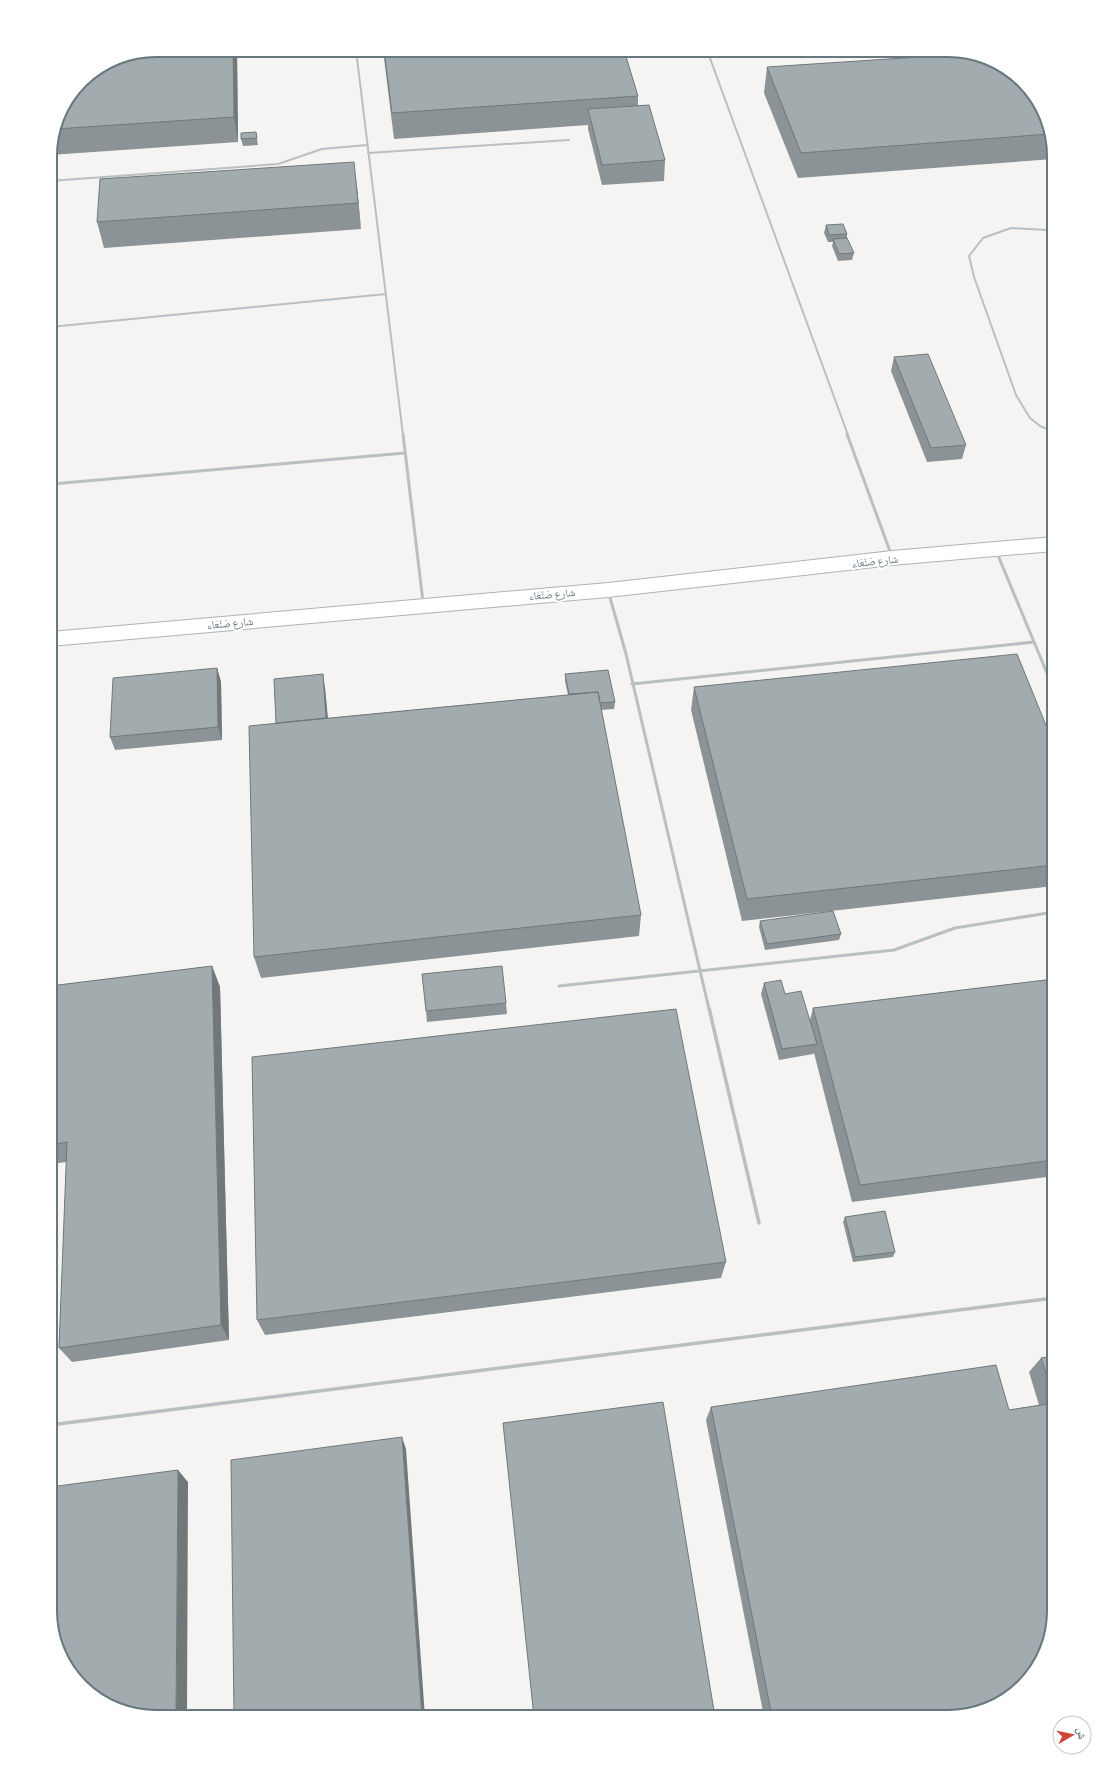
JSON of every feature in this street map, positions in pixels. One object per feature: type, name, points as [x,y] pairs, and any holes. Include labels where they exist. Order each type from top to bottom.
[{"type":"street","name":"شارع صَنْعَاء","points":[[57,638],[608,590],[892,558],[1047,545]]},
{"type":"lane","points":[[357,57],[424,606]]},
{"type":"lane","points":[[710,57],[892,558]]},
{"type":"lane","points":[[368,153],[569,140]]},
{"type":"lane","points":[[57,180],[278,164],[322,149],[367,144]]},
{"type":"lane","points":[[1047,230],[1011,228],[982,238],[969,256],[974,277],[1016,395],[1025,413],[1047,430]]},
{"type":"lane","points":[[57,326],[386,294]]},
{"type":"lane","points":[[57,484],[406,453]]},
{"type":"lane","points":[[995,550],[1047,673]]},
{"type":"lane","points":[[608,590],[632,684],[759,1223]]},
{"type":"lane","points":[[632,684],[1034,642]]},
{"type":"lane","points":[[559,986],[894,950],[955,928],[1047,913]]},
{"type":"lane","points":[[57,1424],[1047,1299]]},
{"type":"building","points":[[156,57],[233,57],[234,117],[61,129],[70,106],[86,86],[101,74],[112,67],[130,60]]},
{"type":"building","points":[[385,57],[626,57],[638,96],[392,113]]},
{"type":"building","points":[[919,57],[954,57],[980,62],[1003,74],[1022,91],[1037,112],[1045,134],[801,153],[767,67]]},
{"type":"building","points":[[649,105],[665,160],[602,165],[588,109]]},
{"type":"building","points":[[256,132],[257,138],[241,139],[241,133]]},
{"type":"building","points":[[354,162],[358,203],[97,222],[100,179]]},
{"type":"building","points":[[843,224],[847,234],[829,235],[826,225]]},
{"type":"building","points":[[847,238],[854,253],[839,254],[833,239]]},
{"type":"building","points":[[928,354],[966,445],[931,448],[894,357]]},
{"type":"building","points":[[1017,654],[1047,728],[1047,866],[747,899],[694,687]]},
{"type":"building","points":[[217,668],[218,727],[110,737],[113,678]]},
{"type":"building","points":[[608,670],[615,702],[600,703],[598,692],[569,694],[565,674]]},
{"type":"building","points":[[323,674],[326,718],[276,723],[274,679]]},
{"type":"building","points":[[598,692],[641,915],[254,957],[249,726]]},
{"type":"building","points":[[833,911],[841,934],[767,944],[760,921]]},
{"type":"building","points":[[212,966],[221,1325],[59,1348],[67,1142],[57,1144],[57,985]]},
{"type":"building","points":[[502,966],[506,1003],[426,1011],[422,974]]},
{"type":"building","points":[[781,980],[785,994],[801,991],[817,1044],[782,1049],[764,983]]},
{"type":"building","points":[[1047,980],[1047,1161],[860,1185],[813,1008]]},
{"type":"building","points":[[676,1009],[726,1262],[257,1320],[252,1057]]},
{"type":"building","points":[[885,1211],[895,1252],[855,1257],[845,1217]]},
{"type":"building","points":[[1047,1357],[1047,1376],[1041,1358]]},
{"type":"building","points":[[996,1365],[1009,1410],[1047,1404],[1047,1611],[1044,1637],[1034,1660],[1027,1671],[1008,1690],[998,1697],[974,1707],[961,1709],[771,1710],[711,1407]]},
{"type":"building","points":[[663,1402],[714,1710],[533,1710],[503,1423]]},
{"type":"building","points":[[402,1437],[422,1710],[234,1710],[231,1460]]},
{"type":"building","points":[[178,1470],[176,1710],[150,1710],[137,1708],[112,1700],[91,1685],[82,1676],[67,1655],[62,1643],[57,1617],[57,1486]]}]
